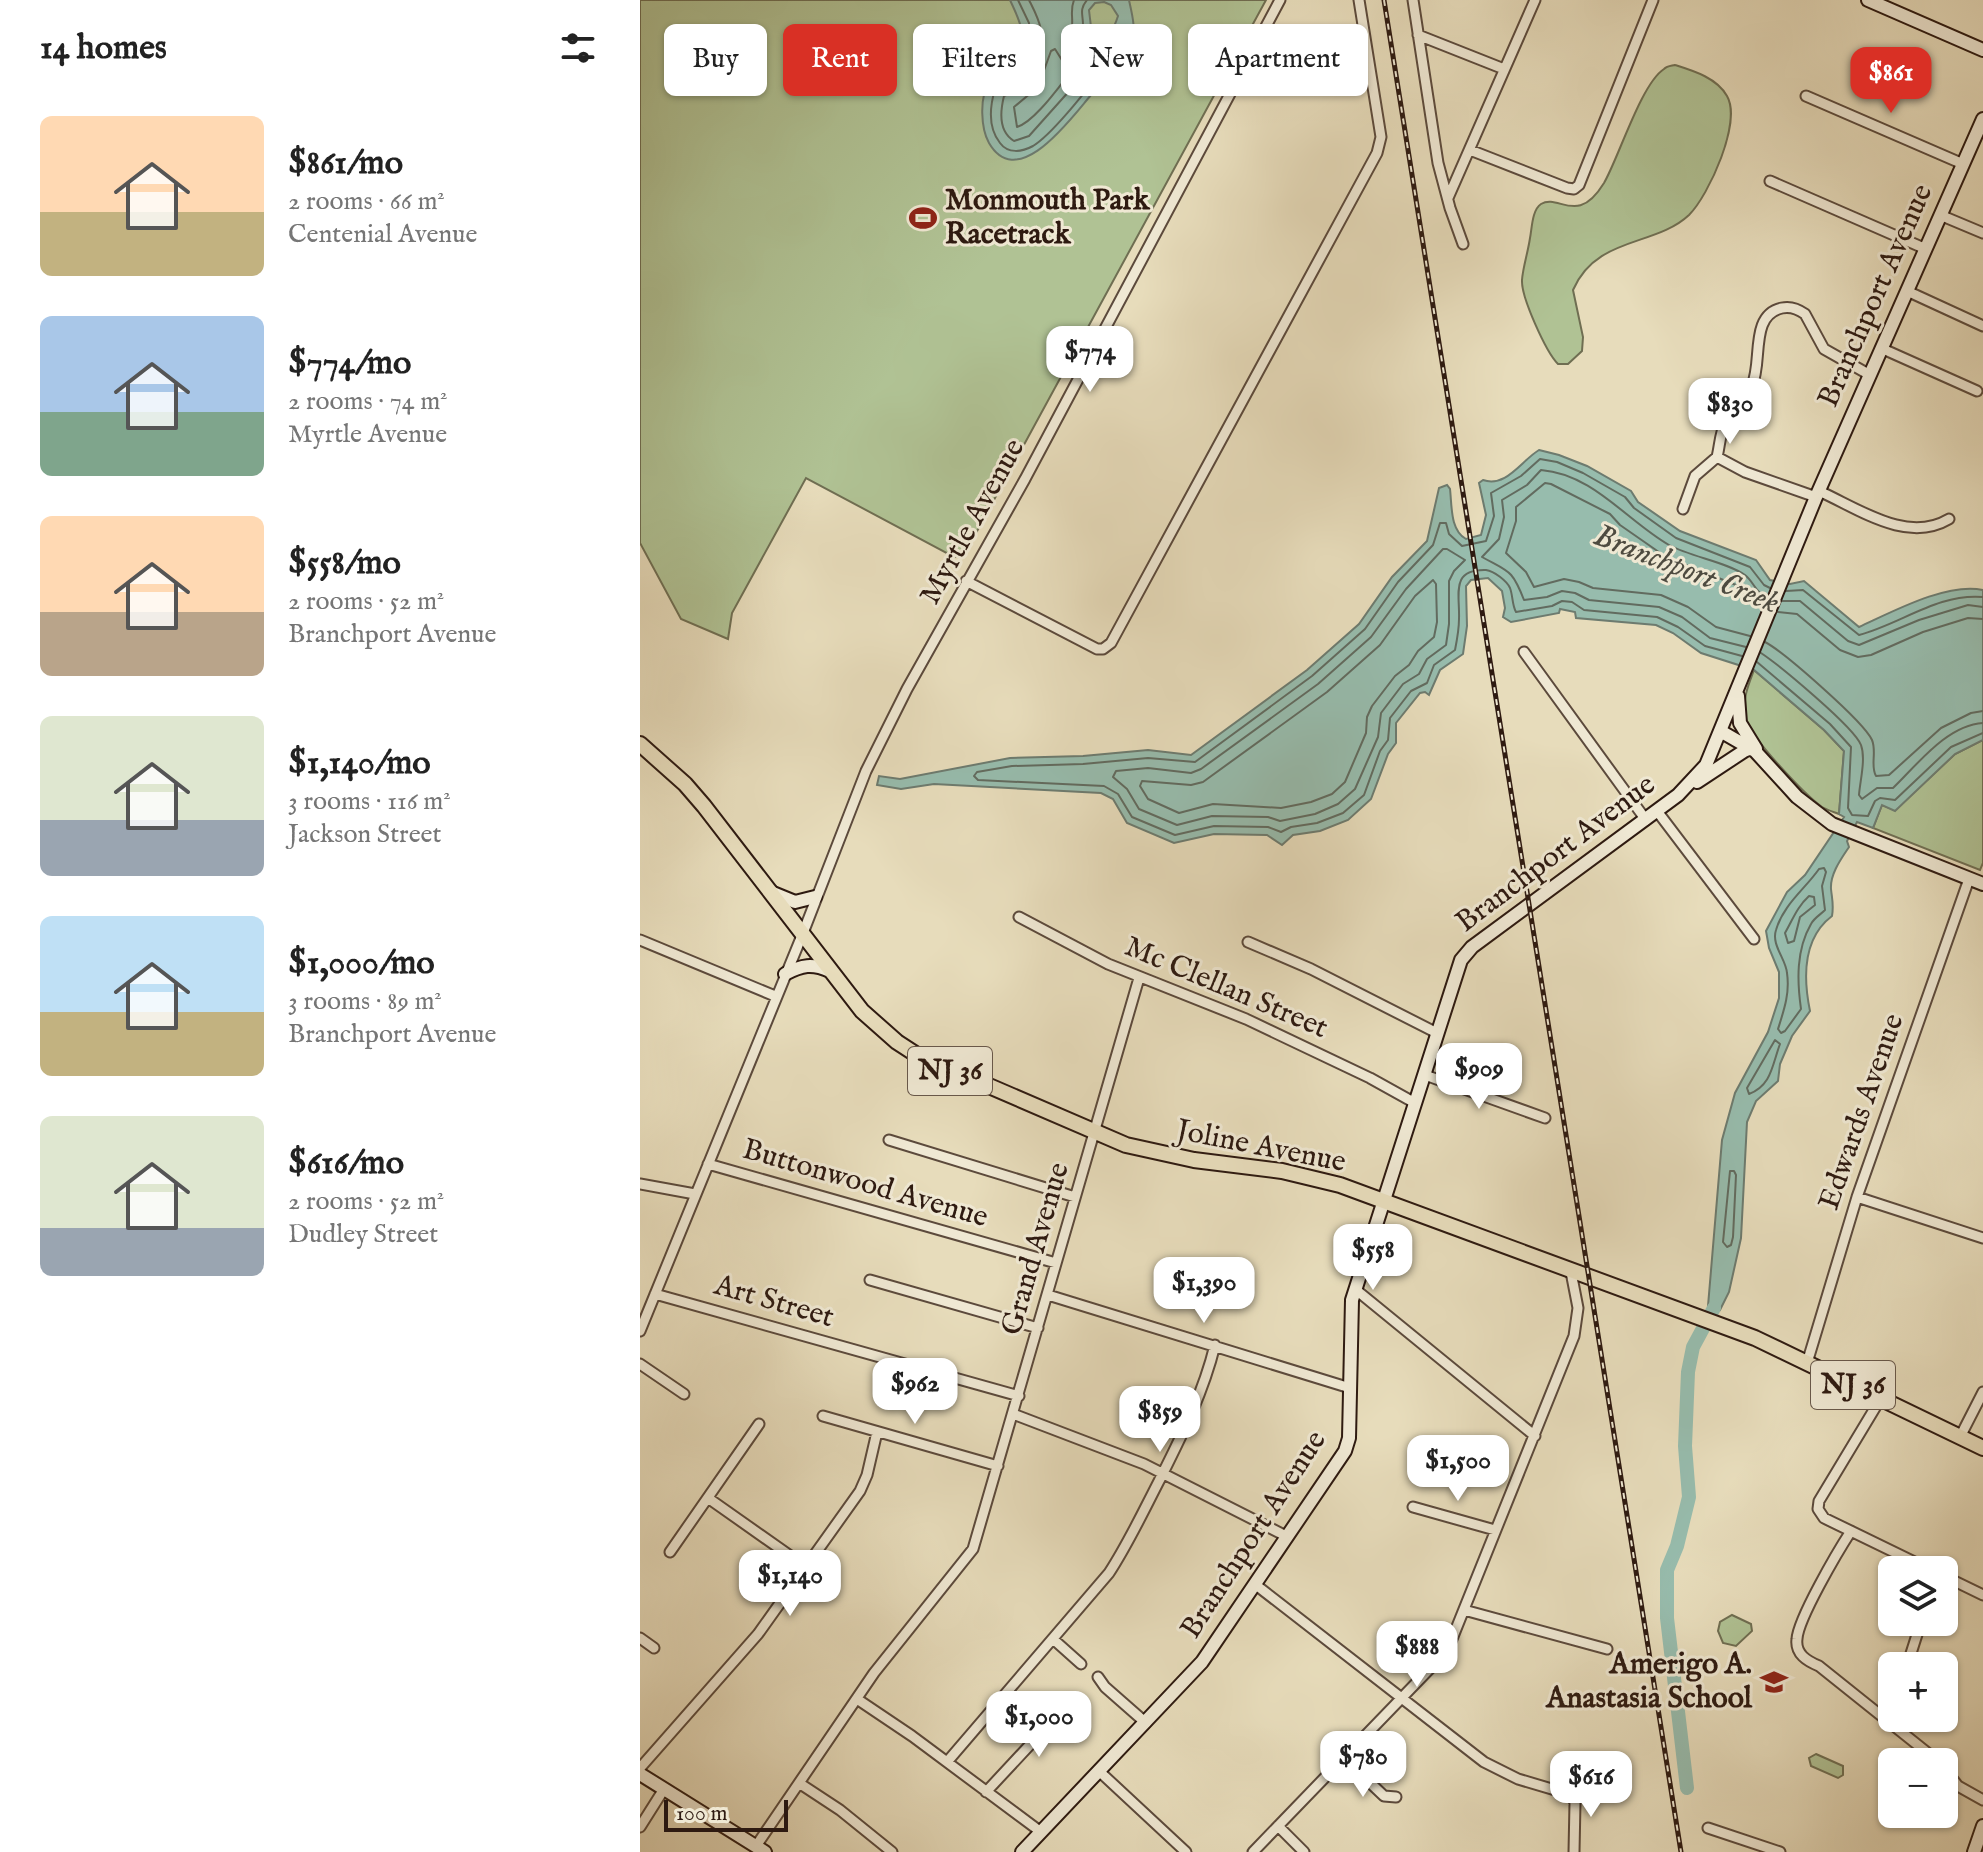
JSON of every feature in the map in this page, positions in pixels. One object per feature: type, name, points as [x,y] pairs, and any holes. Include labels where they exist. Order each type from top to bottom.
[{"type":"main road","name":"Joline Avenue","points":[[640,744],[704,806],[876,1025],[917,1055],[1126,1145],[1166,1155],[1309,1177],[1755,1338],[1983,1448]]},
{"type":"street","name":"Myrtle Avenue","points":[[640,1331],[803,933],[863,777],[907,689],[1032,467],[1280,0]]},
{"type":"street","points":[[966,581],[1097,649],[1111,643],[1377,153],[1381,137],[1359,0]]},
{"type":"street","points":[[1413,0],[1438,163],[1463,244]]},
{"type":"street","points":[[1448,198],[1535,0]]},
{"type":"street","points":[[1470,150],[1567,188],[1574,189],[1579,185],[1653,0]]},
{"type":"street","points":[[1868,0],[1983,50]]},
{"type":"street","points":[[1418,35],[1504,69]]},
{"type":"street","points":[[1806,96],[1963,164]]},
{"type":"street","name":"Branchport Avenue","points":[[1022,1852],[1202,1662],[1345,1451],[1349,1438],[1350,1332],[1355,1289],[1465,954],[1678,795],[1706,765],[1817,494],[1983,119]]},
{"type":"street","points":[[1770,181],[1926,249]]},
{"type":"street","points":[[1940,215],[1983,233]]},
{"type":"street","points":[[1907,291],[1983,326]]},
{"type":"street","points":[[1683,509],[1695,476],[1717,457],[1724,425],[1752,386],[1760,331],[1770,313],[1782,308],[1801,311],[1824,349],[1870,375]]},
{"type":"street","points":[[1883,349],[1977,391]]},
{"type":"street","points":[[1717,457],[1745,472],[1817,494],[1902,528],[1923,529],[1938,526],[1949,519]]},
{"type":"street","points":[[1524,652],[1651,815],[1754,939]]},
{"type":"street","points":[[1739,684],[1737,704],[1740,723],[1751,742],[1797,797],[1835,825],[1983,884]]},
{"type":"street","points":[[1722,732],[1751,748],[1768,764]]},
{"type":"street","points":[[1678,795],[1751,748]]},
{"type":"street","name":"Edwards Avenue","points":[[1807,1363],[1857,1197],[1969,879]]},
{"type":"street","points":[[772,892],[795,902],[815,897]]},
{"type":"street","name":"Mc Clellan Street","points":[[1019,917],[1139,978],[1246,1019],[1415,1103]]},
{"type":"street","points":[[640,940],[775,996]]},
{"type":"street","points":[[1248,942],[1311,969],[1437,1033]]},
{"type":"street","points":[[785,974],[807,965],[832,972]]},
{"type":"street","name":"Grand Avenue","points":[[761,1849],[799,1783],[857,1699],[973,1549],[1139,978]]},
{"type":"street","points":[[1425,1075],[1545,1118]]},
{"type":"street","points":[[889,1140],[1075,1197]]},
{"type":"street","name":"Buttonwood Avenue","points":[[708,1164],[1056,1263]]},
{"type":"street","points":[[640,1184],[695,1194]]},
{"type":"street","points":[[1857,1197],[1983,1238]]},
{"type":"street","points":[[1253,1852],[1446,1652],[1535,1436],[1578,1321],[1571,1272]]},
{"type":"street","points":[[870,1280],[1038,1328]]},
{"type":"street","points":[[1355,1289],[1535,1436]]},
{"type":"street","name":"Art Street","points":[[655,1294],[1019,1396]]},
{"type":"street","points":[[1048,1295],[1350,1388]]},
{"type":"street","points":[[947,1762],[1109,1573],[1123,1552],[1184,1433],[1202,1390],[1215,1345]]},
{"type":"street","points":[[640,1364],[684,1394]]},
{"type":"street","points":[[1960,1437],[1983,1392]]},
{"type":"street","points":[[1881,1398],[1818,1503],[1818,1509],[1824,1518],[1902,1556]]},
{"type":"street","points":[[1013,1414],[1124,1456],[1288,1537]]},
{"type":"street","points":[[823,1416],[998,1466]]},
{"type":"street","points":[[670,1552],[759,1424]]},
{"type":"street","points":[[640,1768],[758,1634],[806,1567],[863,1486],[877,1432]]},
{"type":"street","points":[[708,1498],[806,1567]]},
{"type":"street","points":[[1413,1507],[1495,1530]]},
{"type":"street","points":[[1851,1531],[1818,1591],[1798,1635],[1798,1647],[1806,1661],[1819,1666],[1878,1706]]},
{"type":"street","points":[[1958,1583],[1983,1595]]},
{"type":"street","points":[[1256,1585],[1495,1769],[1572,1795],[1575,1803],[1574,1852]]},
{"type":"street","points":[[1464,1610],[1607,1649]]},
{"type":"street","points":[[640,1638],[654,1648]]},
{"type":"street","points":[[1053,1639],[1081,1664]]},
{"type":"street","points":[[1098,1677],[1146,1723]]},
{"type":"street","points":[[857,1699],[1041,1832]]},
{"type":"street","points":[[986,1792],[1067,1705]]},
{"type":"street","points":[[1908,1732],[1925,1748]]},
{"type":"street","points":[[1344,1758],[1384,1796],[1396,1797]]},
{"type":"street","points":[[1100,1772],[1186,1852]]},
{"type":"street","points":[[640,1774],[761,1849]]},
{"type":"street","points":[[799,1783],[840,1810],[892,1852]]},
{"type":"street","points":[[1958,1786],[1983,1800]]},
{"type":"street","points":[[640,1827],[664,1789]]},
{"type":"street","points":[[1278,1826],[1304,1852]]},
{"type":"street","points":[[1974,1852],[1983,1826]]},
{"type":"street","points":[[1708,1828],[1780,1852]]},
{"type":"shaded area","points":[[640,0],[1266,0],[1253,24],[1188,24],[1188,96],[1214,96],[964,555],[954,557],[806,478],[732,613],[728,639],[681,619],[640,543]]},
{"type":"shaded area","points":[[1675,65],[1711,80],[1727,96],[1730,123],[1721,158],[1705,192],[1689,215],[1660,233],[1611,251],[1583,273],[1573,290],[1583,337],[1582,351],[1568,364],[1558,364],[1535,324],[1523,288],[1523,270],[1536,210],[1548,202],[1577,206],[1594,196],[1610,171],[1647,89],[1664,69]]},
{"type":"shaded area","points":[[1754,670],[1844,751],[1839,814],[1822,807],[1803,791],[1749,726],[1744,705]]},
{"type":"shaded area","points":[[1983,740],[1983,863],[1980,870],[1873,828],[1882,805],[1895,810],[1955,754]]},
{"type":"shaded area","points":[[1732,1615],[1751,1624],[1752,1631],[1736,1646],[1723,1643],[1718,1631],[1720,1622]]},
{"type":"shaded area","points":[[1816,1754],[1843,1766],[1843,1775],[1838,1778],[1811,1766],[1809,1758]]},
{"type":"water","points":[[1010,0],[1129,0],[1133,24],[1115,24],[1118,16],[1111,5],[1104,2],[1095,3],[1089,10],[1091,24],[1061,24],[1061,96],[1090,96],[1044,146],[1029,156],[1014,160],[1001,156],[989,143],[982,113],[984,96],[1045,96],[1045,24],[1019,22]]},
{"type":"water","name":"Branchport Creek","points":[[1539,450],[1587,466],[1631,491],[1638,502],[1680,531],[1756,560],[1770,580],[1790,584],[1804,581],[1859,627],[1937,594],[1953,590],[1983,590],[1983,740],[1955,754],[1895,811],[1882,805],[1873,828],[1857,822],[1847,841],[1849,847],[1832,878],[1832,916],[1822,925],[1810,947],[1806,985],[1810,1011],[1792,1036],[1780,1064],[1778,1081],[1756,1101],[1747,1122],[1741,1238],[1729,1292],[1720,1310],[1708,1306],[1722,1140],[1735,1093],[1768,1032],[1779,998],[1779,972],[1766,931],[1787,892],[1805,875],[1844,817],[1839,814],[1844,751],[1754,670],[1701,653],[1656,625],[1576,618],[1575,612],[1560,609],[1559,613],[1511,622],[1503,617],[1502,591],[1488,578],[1471,580],[1466,586],[1467,626],[1463,654],[1440,670],[1429,695],[1420,693],[1396,723],[1396,743],[1388,754],[1371,799],[1348,820],[1320,831],[1293,835],[1282,845],[1267,835],[1214,834],[1174,843],[1127,823],[1113,799],[1101,793],[934,784],[901,789],[877,785],[879,776],[900,779],[1010,758],[1148,750],[1191,755],[1307,670],[1359,624],[1392,577],[1427,541],[1439,488],[1447,485],[1450,489],[1453,517],[1461,535],[1466,539],[1481,535],[1486,515],[1479,483],[1506,477]]},
{"type":"waterway","points":[[1687,1788],[1667,1618],[1667,1570],[1677,1546],[1689,1497],[1685,1446],[1688,1372],[1693,1347],[1714,1308]]},
{"type":"railway","points":[[1384,0],[1681,1852]]},
{"type":"place","name":"Monmouth Park Racetrack","points":[[923,218]]},
{"type":"place","name":"Amerigo A. Anastasia School","points":[[1774,1682]]}]
